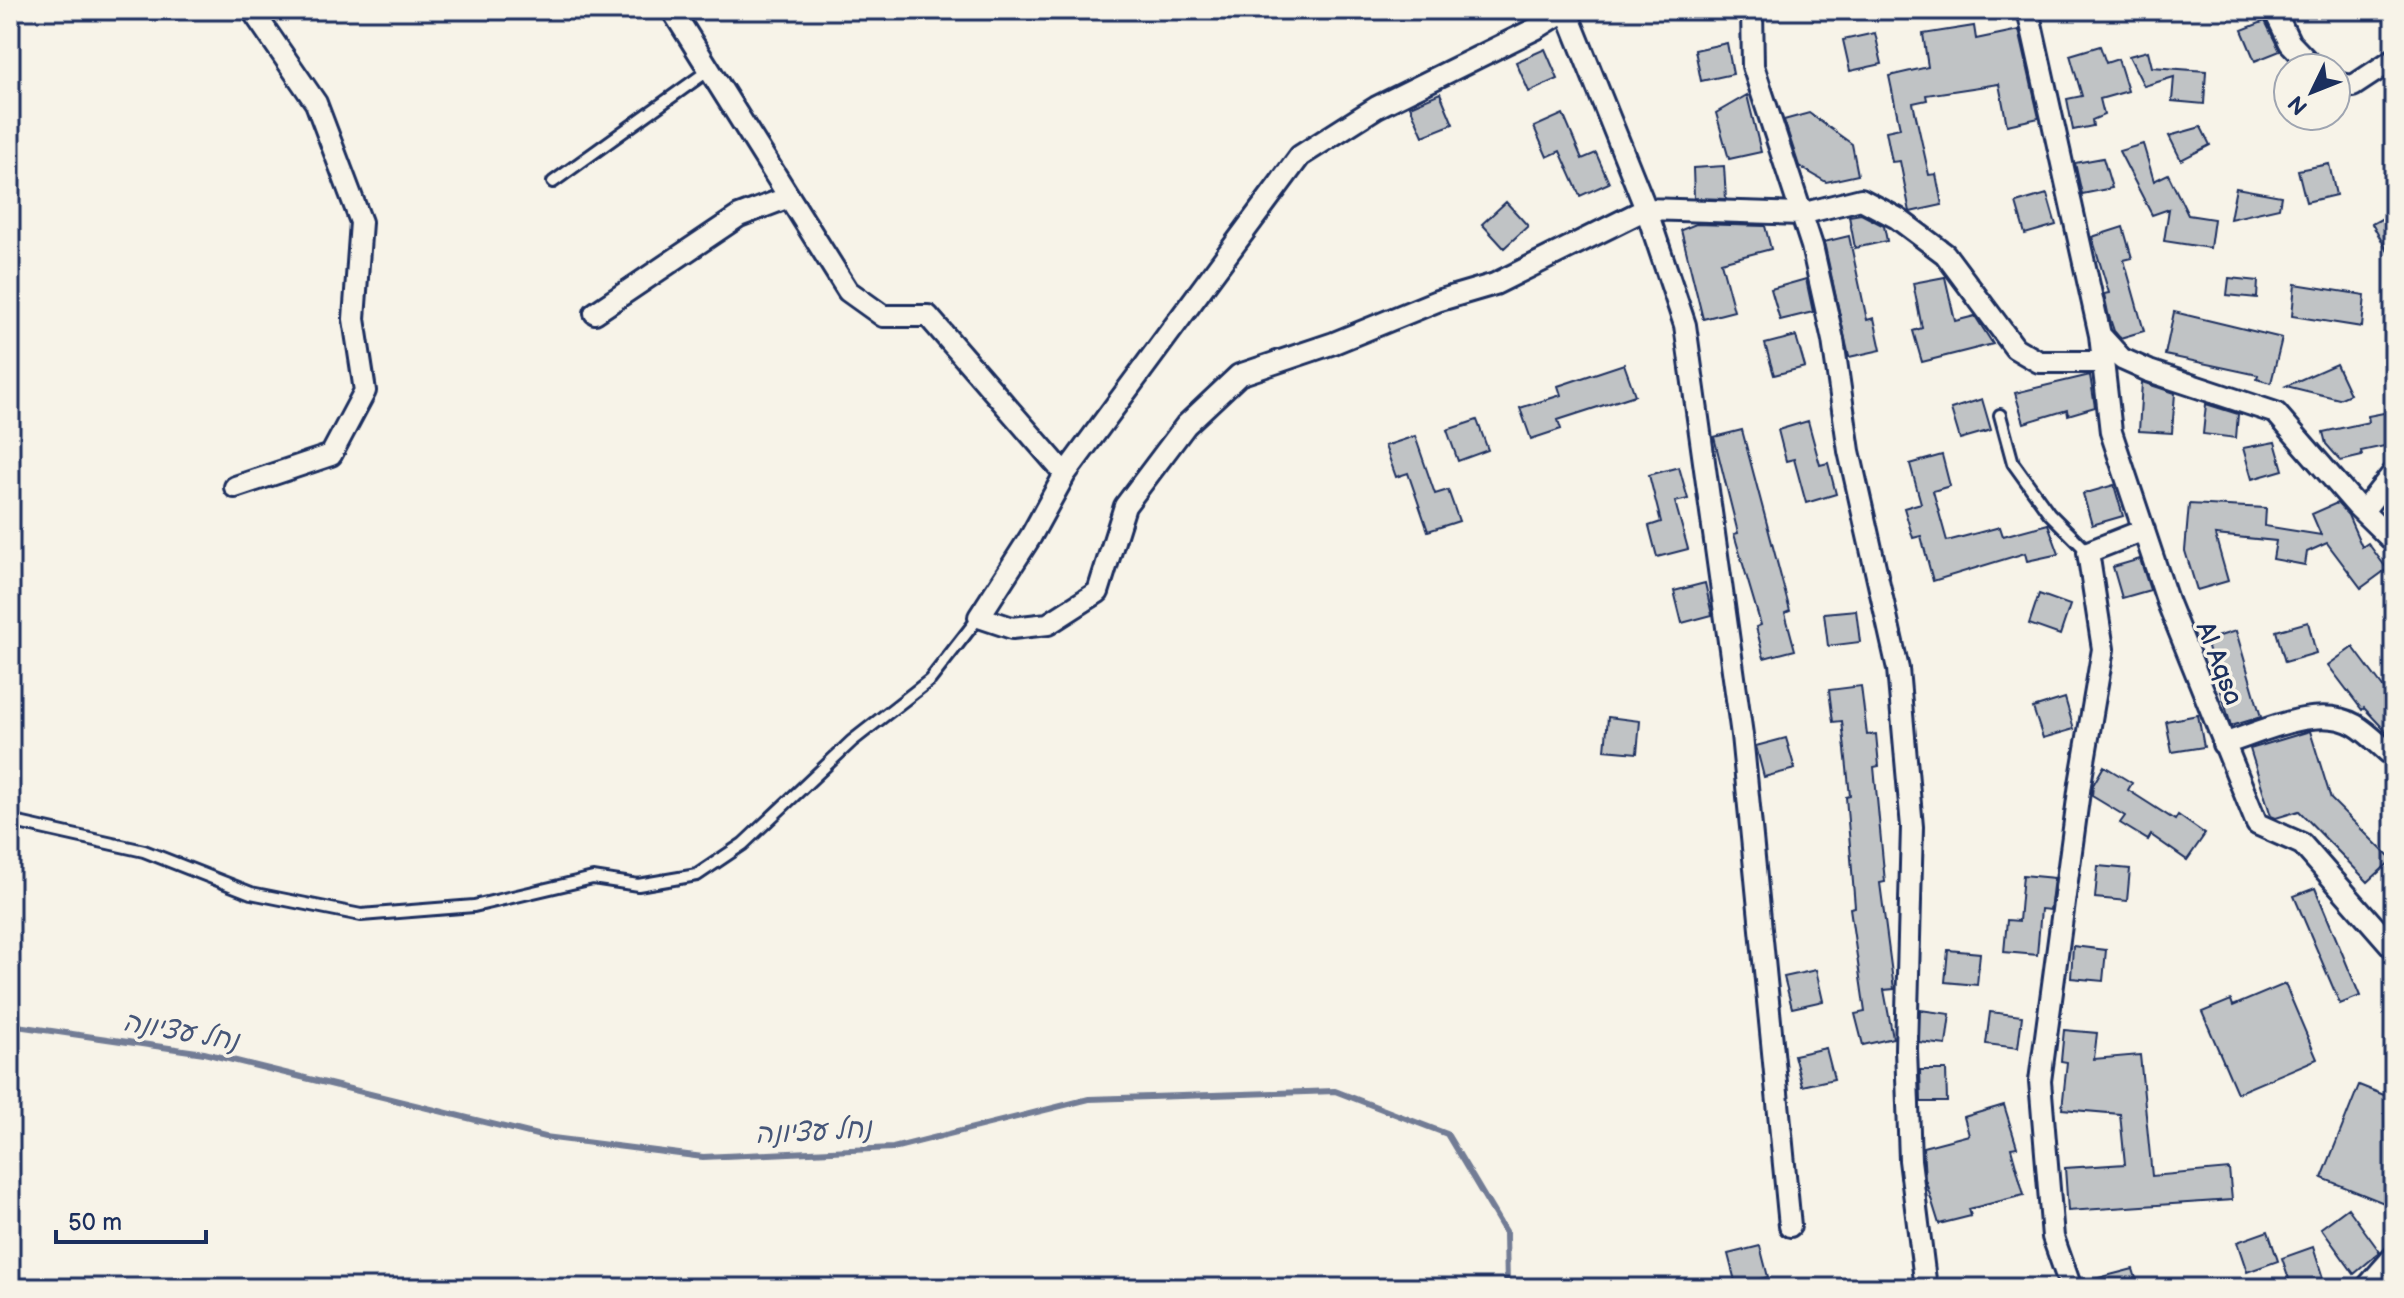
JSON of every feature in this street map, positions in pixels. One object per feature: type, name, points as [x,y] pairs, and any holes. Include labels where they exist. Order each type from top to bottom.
[{"type":"street","points":[[235,487],[331,455],[365,391],[354,319],[361,222],[316,103],[252,10]]},
{"type":"street","points":[[672,10],[848,291],[883,316],[928,316],[1065,474]]},
{"type":"street","points":[[1790,1226],[1742,735],[1685,325],[1646,209],[1566,10],[1537,28],[1377,107],[1300,156],[1065,474],[1031,536],[979,617],[1012,628],[1048,624],[1098,592],[1125,506],[1186,425],[1239,375],[1334,343],[1437,301],[1495,284],[1646,209],[1801,214],[1861,199],[1897,218],[1945,254],[2015,348],[2039,362],[2101,362]]},
{"type":"street","points":[[1752,10],[1753,66],[1812,246],[1833,340],[1849,451],[1898,669],[1912,827],[1906,1049],[1910,1160],[1926,1288]]},
{"type":"street","name":"Al Aqsa","points":[[2028,10],[2100,335],[2111,432],[2223,744],[2257,824],[2302,844],[2394,949]]},
{"type":"street","points":[[2274,10],[2290,43],[2299,52]]},
{"type":"street","points":[[2352,86],[2394,59]]},
{"type":"street","points":[[595,313],[739,216],[789,197]]},
{"type":"street","points":[[2100,335],[2122,359],[2149,371],[2276,413],[2394,542]]},
{"type":"street","points":[[2363,511],[2394,472]]},
{"type":"street","points":[[2071,1288],[2053,1237],[2040,1081],[2080,784],[2103,649],[2088,552],[2144,530]]},
{"type":"street","points":[[2223,744],[2294,722],[2321,718],[2354,724],[2394,757]]},
{"type":"street","points":[[2366,1288],[2394,1256]]},
{"type":"lane","points":[[553,182],[709,70]]},
{"type":"lane","points":[[2000,415],[2013,463],[2049,513],[2088,552]]},
{"type":"lane","points":[[10,821],[144,851],[251,893],[361,915],[474,906],[593,878],[638,885],[697,875],[743,844],[852,741],[930,680],[979,617]]},
{"type":"building","points":[[2265,21],[2280,51],[2255,61],[2242,30]]},
{"type":"building","points":[[1974,26],[1976,39],[2019,30],[2039,118],[2007,125],[1999,84],[1926,95],[1927,100],[1913,103],[1929,175],[1936,174],[1942,205],[1910,212],[1900,161],[1892,162],[1886,131],[1900,128],[1889,76],[1928,67],[1923,34]]},
{"type":"building","points":[[1875,33],[1882,64],[1850,71],[1843,40]]},
{"type":"building","points":[[1727,43],[1733,74],[1701,81],[1695,50]]},
{"type":"building","points":[[2100,46],[2106,63],[2118,59],[2128,91],[2100,99],[2104,115],[2092,120],[2093,126],[2073,130],[2067,99],[2082,96],[2070,55]]},
{"type":"building","points":[[1545,49],[1558,79],[1529,92],[1516,62]]},
{"type":"building","points":[[2148,51],[2152,67],[2206,71],[2204,104],[2172,101],[2174,77],[2144,86],[2129,56]]},
{"type":"building","points":[[1440,93],[1453,124],[1423,136],[1410,106]]},
{"type":"building","points":[[1747,95],[1761,152],[1729,159],[1716,113]]},
{"type":"building","points":[[1809,113],[1852,144],[1858,175],[1826,182],[1799,166],[1784,120]]},
{"type":"building","points":[[1563,114],[1582,159],[1596,153],[1609,183],[1580,196],[1560,151],[1547,157],[1534,127]]},
{"type":"building","points":[[2201,127],[2210,145],[2181,160],[2169,136]]},
{"type":"building","points":[[2143,144],[2154,181],[2168,174],[2188,215],[2214,219],[2210,248],[2164,241],[2169,209],[2152,215],[2119,151]]},
{"type":"building","points":[[2103,158],[2112,188],[2082,194],[2075,163]]},
{"type":"building","points":[[2329,164],[2336,195],[2306,202],[2298,170]]},
{"type":"building","points":[[1724,166],[1726,199],[1694,198],[1693,168]]},
{"type":"building","points":[[2236,188],[2281,196],[2279,208],[2230,219]]},
{"type":"building","points":[[2047,194],[2056,225],[2025,234],[2016,203]]},
{"type":"building","points":[[1506,202],[1528,226],[1504,248],[1482,224]]},
{"type":"building","points":[[2394,212],[2394,262],[2372,224]]},
{"type":"building","points":[[1861,214],[1884,226],[1887,241],[1855,248],[1849,216]]},
{"type":"building","points":[[1696,224],[1765,226],[1771,249],[1721,262],[1734,311],[1703,319],[1681,230]]},
{"type":"building","points":[[2123,227],[2132,258],[2124,260],[2144,331],[2120,338],[2108,313],[2104,294],[2109,293],[2092,237]]},
{"type":"building","points":[[1849,236],[1867,320],[1874,318],[1881,350],[1849,357],[1824,242]]},
{"type":"building","points":[[1945,277],[1955,321],[1975,316],[1993,344],[1922,362],[1913,331],[1922,328],[1913,283]]},
{"type":"building","points":[[2229,278],[2258,281],[2257,298],[2227,295]]},
{"type":"building","points":[[1806,279],[1813,312],[1780,320],[1771,289]]},
{"type":"building","points":[[2295,284],[2365,295],[2362,327],[2292,316]]},
{"type":"building","points":[[2174,312],[2282,338],[2271,383],[2257,379],[2258,375],[2165,355]]},
{"type":"building","points":[[1796,336],[1805,367],[1774,375],[1765,344]]},
{"type":"building","points":[[1624,364],[1635,395],[1558,420],[1561,429],[1531,439],[1520,408],[1561,395],[1558,386]]},
{"type":"building","points":[[2336,364],[2350,394],[2339,399],[2286,386]]},
{"type":"building","points":[[2090,375],[2095,407],[2068,415],[2067,410],[2024,423],[2015,393]]},
{"type":"building","points":[[2142,382],[2175,393],[2172,433],[2139,431]]},
{"type":"building","points":[[1982,399],[1991,430],[1960,439],[1951,409]]},
{"type":"building","points":[[2206,404],[2238,414],[2236,438],[2203,434]]},
{"type":"building","points":[[2394,411],[2394,444],[2361,451],[2362,456],[2341,461],[2326,444],[2323,432],[2369,422],[2368,416]]},
{"type":"building","points":[[1477,420],[1488,450],[1458,461],[1447,430]]},
{"type":"building","points":[[1808,421],[1820,465],[1828,463],[1836,494],[1806,503],[1794,459],[1786,461],[1778,430]]},
{"type":"building","points":[[1742,430],[1790,611],[1785,613],[1795,650],[1764,658],[1756,627],[1761,625],[1734,534],[1738,533],[1714,437]]},
{"type":"building","points":[[1415,436],[1435,494],[1448,490],[1459,521],[1428,531],[1408,473],[1396,477],[1385,446]]},
{"type":"building","points":[[2275,442],[2283,470],[2252,479],[2243,448]]},
{"type":"building","points":[[1942,455],[1950,486],[1933,491],[1947,541],[2000,527],[2003,536],[2048,524],[2059,554],[2027,561],[2025,553],[1933,581],[1921,536],[1913,538],[1904,508],[1921,503],[1910,464]]},
{"type":"building","points":[[1679,467],[1688,499],[1675,502],[1688,549],[1657,557],[1649,526],[1661,522],[1649,475]]},
{"type":"building","points":[[2114,485],[2123,516],[2092,525],[2083,494]]},
{"type":"building","points":[[2337,503],[2348,515],[2362,547],[2368,543],[2387,569],[2361,588],[2327,543],[2307,552],[2305,565],[2273,559],[2276,541],[2215,535],[2228,581],[2197,590],[2185,551],[2189,504],[2266,508],[2265,526],[2321,535],[2312,514]]},
{"type":"building","points":[[2140,559],[2150,590],[2122,598],[2113,567]]},
{"type":"building","points":[[1705,583],[1712,615],[1682,623],[1674,591]]},
{"type":"building","points":[[2039,594],[2070,605],[2060,635],[2029,624]]},
{"type":"building","points":[[1856,610],[1860,642],[1828,646],[1824,613]]},
{"type":"building","points":[[2308,622],[2316,653],[2285,662],[2276,631]]},
{"type":"building","points":[[2236,631],[2261,717],[2231,726],[2206,640]]},
{"type":"building","points":[[2353,647],[2394,702],[2394,740],[2364,708],[2362,710],[2328,665]]},
{"type":"building","points":[[1861,686],[1867,735],[1876,734],[1879,766],[1874,767],[1885,882],[1880,883],[1894,989],[1884,990],[1893,1038],[1863,1045],[1855,1014],[1865,1012],[1850,908],[1855,907],[1846,797],[1850,796],[1842,721],[1833,722],[1829,690]]},
{"type":"building","points":[[2065,698],[2074,729],[2043,738],[2033,708]]},
{"type":"building","points":[[2198,715],[2204,747],[2172,752],[2166,721]]},
{"type":"building","points":[[1608,717],[1640,721],[1637,753],[1605,750]]},
{"type":"building","points":[[2310,731],[2331,799],[2392,860],[2368,882],[2299,811],[2276,818],[2271,816],[2250,749]]},
{"type":"building","points":[[1786,738],[1795,769],[1764,777],[1756,746]]},
{"type":"building","points":[[2104,766],[2132,783],[2128,790],[2175,820],[2178,815],[2205,834],[2187,860],[2151,835],[2148,840],[2120,823],[2125,816],[2092,796],[2093,785]]},
{"type":"building","points":[[2098,866],[2130,869],[2127,901],[2095,898]]},
{"type":"building","points":[[2023,875],[2054,878],[2050,910],[2041,909],[2037,955],[2004,952],[2007,920],[2019,921]]},
{"type":"building","points":[[2315,888],[2360,996],[2340,1004],[2294,896]]},
{"type":"building","points":[[2073,946],[2106,950],[2103,981],[2071,978]]},
{"type":"building","points":[[1948,950],[1980,953],[1977,985],[1945,982]]},
{"type":"building","points":[[1816,970],[1823,1001],[1792,1008],[1784,977]]},
{"type":"building","points":[[2285,984],[2317,1059],[2237,1093],[2202,1012],[2231,1000],[2233,1006]]},
{"type":"building","points":[[1920,1010],[1950,1014],[1946,1045],[1919,1042]]},
{"type":"building","points":[[1990,1012],[2022,1016],[2018,1048],[1986,1044]]},
{"type":"building","points":[[2064,1030],[2097,1033],[2094,1059],[2140,1055],[2152,1176],[2229,1169],[2232,1200],[2068,1211],[2065,1168],[2125,1164],[2120,1114],[2062,1109],[2067,1062],[2061,1061]]},
{"type":"building","points":[[1826,1048],[1834,1079],[1802,1086],[1794,1055]]},
{"type":"building","points":[[1920,1070],[1946,1070],[1947,1102],[1921,1102]]},
{"type":"building","points":[[2359,1085],[2394,1099],[2394,1207],[2322,1178]]},
{"type":"building","points":[[2004,1105],[2017,1147],[2011,1148],[2024,1195],[1969,1209],[1971,1216],[1939,1224],[1925,1179],[1923,1147],[1969,1135],[1964,1117]]},
{"type":"building","points":[[2348,1208],[2380,1252],[2354,1274],[2321,1228]]},
{"type":"building","points":[[2268,1231],[2278,1261],[2247,1272],[2237,1242]]},
{"type":"building","points":[[1760,1246],[1768,1277],[1736,1285],[1728,1254]]},
{"type":"building","points":[[2313,1247],[2323,1278],[2292,1288],[2282,1258]]},
{"type":"building","points":[[2133,1269],[2139,1288],[2084,1288],[2083,1282]]},
{"type":"waterway","name":"נחל עציונה","points":[[10,1025],[204,1053],[545,1137],[703,1157],[893,1148],[1089,1099],[1335,1091],[1447,1134],[1506,1233],[1507,1288]]}]
